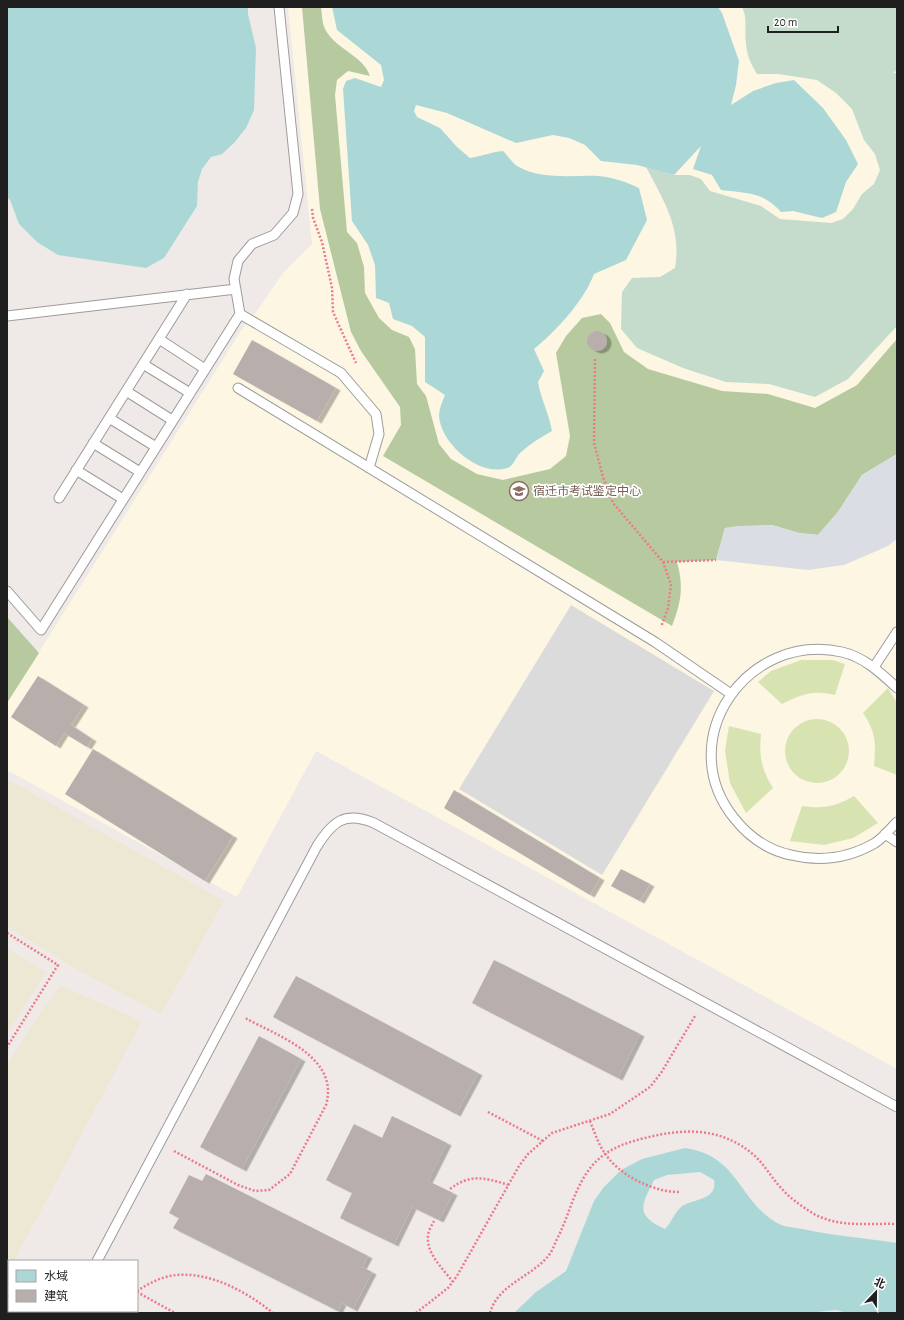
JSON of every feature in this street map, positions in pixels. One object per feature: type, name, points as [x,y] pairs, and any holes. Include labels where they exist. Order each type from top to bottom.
[{"type":"lane","points":[[7,591],[41,630],[240,314],[234,279],[238,261],[252,244],[274,235],[293,213],[298,194],[279,7]]},
{"type":"lane","points":[[7,316],[236,289]]},
{"type":"lane","points":[[59,498],[187,294]]},
{"type":"lane","points":[[240,314],[341,373],[376,414],[379,434],[369,468]]},
{"type":"lane","points":[[159,339],[205,369]]},
{"type":"lane","points":[[143,364],[190,393]]},
{"type":"lane","points":[[238,388],[655,642],[731,694]]},
{"type":"lane","points":[[126,391],[172,420]]},
{"type":"lane","points":[[109,418],[156,447]]},
{"type":"lane","points":[[93,443],[140,472]]},
{"type":"lane","points":[[76,470],[123,499]]},
{"type":"lane","points":[[874,667],[897,632]]},
{"type":"lane","points":[[897,688],[874,667],[842,652],[807,650],[773,658],[744,678],[731,694],[723,705],[712,738],[712,773],[724,806],[746,833],[775,852],[809,860],[844,857],[875,842],[897,822]]},
{"type":"lane","points":[[98,1260],[327,830],[336,823],[354,817],[360,817],[374,823],[897,1107]]},
{"type":"lane","points":[[885,834],[897,842]]},
{"type":"path","points":[[312,202],[313,218],[322,242],[332,288],[333,312],[351,355],[359,368]]},
{"type":"path","points":[[595,359],[594,443],[603,477],[613,503],[663,562],[671,585],[668,608],[655,642]]},
{"type":"path","points":[[663,562],[716,560]]},
{"type":"path","points":[[7,933],[58,965],[7,1047]]},
{"type":"path","points":[[416,1313],[448,1288],[453,1282],[471,1254],[528,1154],[552,1133],[610,1114],[650,1087],[662,1073],[703,1001]]},
{"type":"path","points":[[160,1144],[238,1186],[255,1191],[269,1190],[290,1174],[326,1105],[329,1096],[328,1084],[320,1066],[306,1052],[230,1010]]},
{"type":"path","points":[[488,1112],[543,1141]]},
{"type":"path","points":[[590,1121],[604,1153],[618,1168],[639,1182],[656,1189],[679,1192]]},
{"type":"path","points":[[490,1313],[497,1297],[549,1255],[559,1236],[576,1191],[590,1168],[604,1153],[626,1142],[660,1134],[684,1130],[708,1133],[743,1147],[754,1156],[794,1201],[814,1214],[829,1220],[849,1225],[868,1223],[897,1224]]},
{"type":"path","points":[[450,1189],[462,1180],[474,1178],[488,1179],[509,1185]]},
{"type":"path","points":[[434,1221],[428,1235],[430,1247],[437,1262],[453,1282]]},
{"type":"path","points":[[138,1291],[153,1281],[176,1275],[204,1276],[231,1287],[259,1302],[272,1313]]},
{"type":"path","points":[[138,1293],[175,1313]]},
{"type":"shaded area","name":"宿迁市考试鉴定中心","points":[[288,7],[897,7],[897,1069],[316,751],[237,897],[7,770],[7,703],[242,329],[257,311],[283,273],[312,244]]},
{"type":"shaded area","points":[[897,454],[897,539],[888,546],[844,565],[808,570],[716,560],[725,528],[737,526],[772,525],[799,533],[818,535],[838,512],[862,475]]},
{"type":"shaded area","points":[[571,605],[714,691],[602,875],[459,789]]},
{"type":"shaded area","points":[[7,779],[224,901],[161,1014],[74,968],[7,926]]},
{"type":"shaded area","points":[[7,949],[46,972],[7,1034]]},
{"type":"shaded area","points":[[61,986],[142,1021],[15,1260],[8,1260],[7,1274],[7,1066],[39,1014]]},
{"type":"green space","points":[[302,7],[321,7],[325,29],[336,42],[362,63],[370,76],[348,71],[337,80],[335,95],[347,232],[357,243],[364,267],[365,293],[379,318],[392,330],[409,337],[415,349],[417,384],[426,396],[439,444],[451,459],[477,474],[503,480],[550,469],[566,456],[570,436],[556,353],[566,336],[582,318],[601,314],[610,323],[624,352],[648,369],[722,391],[768,394],[815,408],[857,385],[897,339],[897,454],[862,475],[838,512],[818,535],[799,533],[772,525],[725,528],[716,560],[677,562],[681,587],[678,609],[672,626],[383,456],[401,425],[400,407],[361,351],[351,332],[320,209]]},
{"type":"green space","points":[[742,7],[897,7],[897,71],[893,72],[897,74],[897,326],[848,379],[815,397],[769,384],[726,382],[683,368],[637,348],[621,329],[622,292],[632,278],[660,277],[675,268],[677,254],[674,228],[665,204],[646,167],[674,175],[690,175],[701,179],[710,191],[761,206],[780,219],[831,223],[843,219],[853,209],[862,194],[874,184],[880,170],[875,154],[864,140],[852,109],[836,93],[817,80],[778,74],[757,74],[747,52],[745,16]]},
{"type":"green space","points":[[7,617],[39,653],[7,703]]},
{"type":"green space","points":[[801,660],[833,660],[845,664],[835,695],[820,693],[808,694],[782,704],[758,682],[771,671]]},
{"type":"green space","points":[[888,688],[897,703],[897,775],[874,766],[875,751],[873,732],[863,713]]},
{"type":"green space","points":[[817,719],[835,725],[843,733],[849,751],[843,769],[835,777],[817,783],[799,777],[791,769],[785,751],[791,733],[799,725]]},
{"type":"green space","points":[[729,726],[761,734],[760,749],[763,768],[773,788],[746,813],[730,783],[725,751]]},
{"type":"green space","points":[[854,796],[878,823],[853,838],[824,845],[790,841],[802,806],[823,807],[835,805]]},
{"type":"water","points":[[7,7],[248,7],[248,14],[256,48],[254,110],[246,128],[234,143],[222,154],[211,157],[202,169],[198,182],[197,206],[164,258],[146,268],[58,255],[37,242],[19,224],[10,200],[7,197]]},
{"type":"water","points":[[332,7],[718,7],[722,13],[739,61],[736,85],[731,105],[753,91],[776,83],[794,80],[823,108],[846,140],[858,164],[846,182],[836,212],[822,218],[793,211],[781,212],[775,205],[761,197],[746,193],[721,190],[712,175],[693,169],[701,146],[674,175],[637,165],[601,161],[585,145],[569,138],[553,135],[516,143],[447,113],[416,105],[414,111],[417,117],[440,128],[457,147],[470,158],[503,151],[517,166],[538,174],[609,177],[639,188],[647,220],[626,260],[594,274],[584,295],[568,315],[534,349],[544,371],[538,382],[552,431],[524,449],[509,467],[496,469],[485,468],[463,456],[454,447],[441,427],[439,413],[445,395],[425,382],[425,337],[412,326],[393,319],[389,303],[376,298],[375,265],[368,245],[352,221],[343,89],[346,81],[355,78],[381,87],[384,80],[381,65],[337,30]]},
{"type":"water","points":[[685,1148],[703,1153],[717,1160],[728,1170],[765,1215],[779,1224],[788,1227],[897,1243],[897,1313],[847,1313],[836,1310],[807,1313],[514,1313],[536,1292],[566,1271],[594,1201],[604,1187],[621,1170],[642,1159]],"holes":[[[700,1172],[714,1180],[712,1192],[708,1196],[690,1202],[680,1208],[665,1229],[655,1224],[645,1214],[643,1209],[644,1203],[654,1180],[667,1175]]]},
{"type":"building","points":[[597,331],[604,334],[607,341],[604,348],[597,351],[590,348],[587,341],[590,334]]},
{"type":"building","points":[[252,340],[336,388],[317,421],[233,374]]},
{"type":"building","points":[[38,676],[84,705],[71,725],[92,739],[87,747],[64,733],[56,746],[11,717]]},
{"type":"building","points":[[93,749],[233,836],[205,881],[65,794]]},
{"type":"building","points":[[454,790],[600,878],[590,895],[444,808]]},
{"type":"building","points":[[621,869],[650,884],[640,901],[611,886]]},
{"type":"building","points":[[494,960],[640,1034],[618,1078],[472,1003]]},
{"type":"building","points":[[296,976],[478,1073],[456,1114],[273,1017]]},
{"type":"building","points":[[259,1036],[301,1059],[242,1169],[200,1147]]},
{"type":"building","points":[[392,1116],[447,1143],[428,1181],[453,1193],[439,1220],[412,1207],[394,1244],[340,1218],[352,1193],[326,1180],[354,1124],[382,1138]]},
{"type":"building","points":[[206,1174],[368,1256],[362,1267],[372,1272],[353,1309],[342,1303],[338,1311],[173,1228],[179,1218],[169,1213],[189,1175],[202,1181]]},
{"type":"place","name":"宿迁市考试鉴定中心","points":[[519,491]]}]
